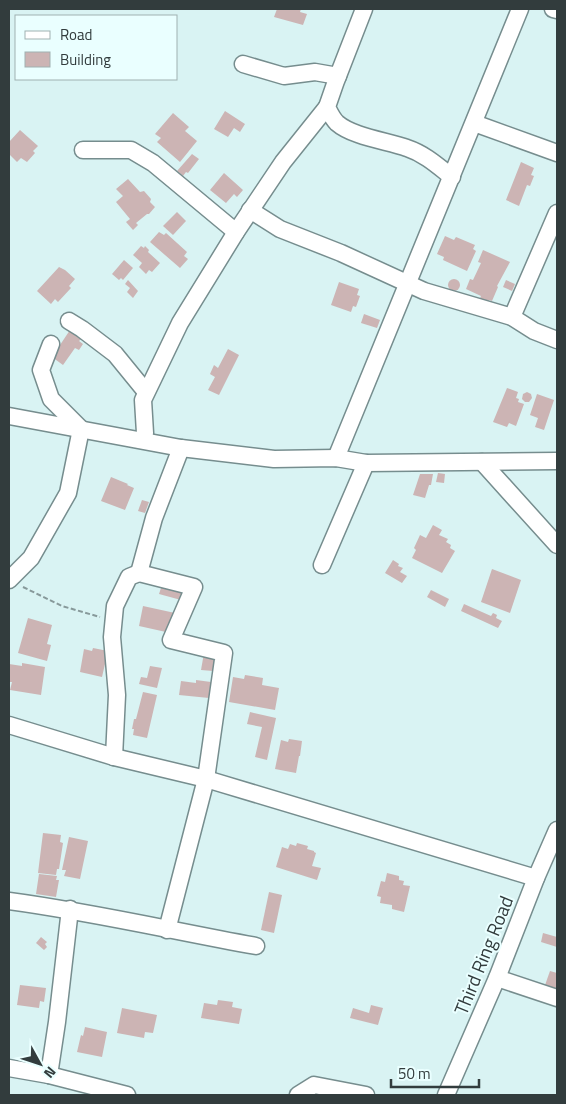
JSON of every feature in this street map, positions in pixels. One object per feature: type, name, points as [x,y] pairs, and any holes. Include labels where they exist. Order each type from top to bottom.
[{"type":"street","points":[[142,440],[145,433],[143,400],[180,322],[282,162],[327,107],[364,9]]},
{"type":"street","points":[[336,458],[520,9]]},
{"type":"street","points":[[553,9],[557,10]]},
{"type":"street","points":[[242,64],[284,76],[315,72],[338,76]]},
{"type":"street","points":[[327,107],[332,118],[339,125],[425,156],[452,178]]},
{"type":"street","points":[[474,124],[557,153]]},
{"type":"street","points":[[83,150],[131,150],[153,163],[236,232]]},
{"type":"street","points":[[250,210],[280,229],[342,253],[424,291],[512,317],[534,331],[557,340]]},
{"type":"street","points":[[512,317],[557,213]]},
{"type":"street","points":[[69,321],[115,354],[146,392]]},
{"type":"street","points":[[51,344],[41,370],[51,399],[81,429]]},
{"type":"street","points":[[9,416],[181,448],[274,459],[336,458],[366,463],[557,461]]},
{"type":"street","points":[[14,583],[31,558],[68,494],[81,429]]},
{"type":"street","points":[[139,573],[154,518],[181,448]]},
{"type":"street","points":[[482,462],[557,545]]},
{"type":"street","points":[[322,565],[366,463]]},
{"type":"street","points":[[114,757],[117,696],[112,637],[116,606],[129,577],[139,573],[194,587],[171,640],[224,653],[206,778],[167,930]]},
{"type":"street","points":[[9,725],[114,757],[206,778],[536,878]]},
{"type":"street","name":"Third Ring Road","points":[[446,1095],[497,978],[557,830]]},
{"type":"street","points":[[9,900],[70,909],[167,930],[256,946]]},
{"type":"street","points":[[49,1075],[70,909]]},
{"type":"street","points":[[497,978],[557,998]]},
{"type":"street","points":[[9,1068],[49,1075],[89,1091],[127,1095]]},
{"type":"street","points":[[298,1095],[314,1085],[366,1095]]},
{"type":"path","points":[[14,583],[62,606],[114,621]]},
{"type":"building","points":[[277,9],[301,9],[300,12],[307,14],[303,25],[274,17]]},
{"type":"building","points":[[225,111],[245,124],[240,132],[234,128],[228,137],[214,129]]},
{"type":"building","points":[[173,113],[189,127],[185,131],[197,141],[180,162],[157,142],[161,138],[155,134]]},
{"type":"building","points":[[20,130],[38,146],[27,162],[21,158],[17,162],[9,154],[9,142]]},
{"type":"building","points":[[192,154],[199,159],[188,173],[186,172],[183,176],[177,171]]},
{"type":"building","points":[[521,162],[534,168],[531,175],[534,176],[530,186],[527,185],[519,206],[506,200]]},
{"type":"building","points":[[224,173],[243,190],[237,197],[234,194],[226,203],[210,190]]},
{"type":"building","points":[[128,179],[140,192],[144,191],[155,207],[136,223],[138,225],[133,230],[126,222],[130,219],[116,202],[123,196],[116,189]]},
{"type":"building","points":[[177,212],[186,221],[173,235],[163,226]]},
{"type":"building","points":[[159,232],[164,235],[166,233],[187,252],[184,256],[188,259],[180,268],[150,242]]},
{"type":"building","points":[[445,236],[454,240],[456,237],[475,245],[473,249],[476,251],[467,271],[443,260],[444,257],[437,254]]},
{"type":"building","points":[[141,246],[144,248],[145,246],[149,250],[148,252],[160,263],[152,272],[149,270],[146,274],[139,267],[142,263],[133,255]]},
{"type":"building","points":[[483,250],[510,262],[497,286],[492,301],[489,300],[487,304],[479,301],[481,296],[466,289],[470,279],[473,280],[481,263],[478,262]]},
{"type":"building","points":[[124,260],[133,268],[123,280],[121,278],[119,280],[112,274]]},
{"type":"building","points":[[59,267],[75,279],[69,286],[71,288],[58,302],[55,299],[51,304],[37,291]]},
{"type":"building","points":[[454,279],[460,285],[454,291],[448,285]]},
{"type":"building","points":[[128,280],[138,291],[133,298],[127,292],[130,288],[125,284]]},
{"type":"building","points":[[506,280],[515,284],[512,291],[503,287]]},
{"type":"building","points":[[339,282],[359,289],[357,295],[360,296],[356,307],[353,306],[351,312],[331,305]]},
{"type":"building","points":[[364,314],[380,320],[377,328],[361,323]]},
{"type":"building","points":[[70,330],[82,338],[79,341],[83,344],[79,350],[75,348],[63,365],[52,357]]},
{"type":"building","points":[[228,349],[239,355],[219,395],[208,390],[215,377],[210,374],[214,365],[218,368]]},
{"type":"building","points":[[507,388],[518,392],[516,398],[519,399],[518,402],[524,404],[516,426],[509,423],[507,427],[493,422]]},
{"type":"building","points":[[527,392],[531,394],[532,398],[529,402],[525,402],[522,399],[523,394]]},
{"type":"building","points":[[537,394],[554,400],[544,430],[535,427],[538,418],[530,415]]},
{"type":"building","points":[[438,473],[445,474],[444,483],[436,482]]},
{"type":"building","points":[[420,474],[433,474],[431,485],[429,485],[425,498],[413,495]]},
{"type":"building","points":[[111,477],[134,488],[125,510],[101,501]]},
{"type":"building","points":[[142,500],[149,502],[145,513],[138,511]]},
{"type":"building","points":[[433,525],[442,530],[439,535],[448,539],[446,542],[455,551],[442,573],[412,558],[420,535],[426,538]]},
{"type":"building","points":[[393,560],[399,564],[398,566],[403,568],[400,572],[407,576],[402,583],[385,573]]},
{"type":"building","points":[[492,569],[521,580],[510,613],[481,602]]},
{"type":"building","points":[[162,585],[184,591],[181,600],[159,594]]},
{"type":"building","points":[[431,590],[449,599],[445,607],[427,597]]},
{"type":"building","points":[[464,604],[491,616],[493,613],[497,615],[496,618],[502,621],[498,628],[461,611]]},
{"type":"building","points":[[143,606],[175,613],[172,625],[168,624],[166,632],[139,626]]},
{"type":"building","points":[[28,618],[52,625],[47,644],[51,645],[47,661],[18,653]]},
{"type":"building","points":[[93,648],[108,651],[102,677],[80,672],[84,649],[92,651]]},
{"type":"building","points":[[204,653],[216,655],[213,671],[201,670]]},
{"type":"building","points":[[22,663],[45,667],[41,695],[10,690],[12,682],[9,682],[9,664],[22,666]]},
{"type":"building","points":[[150,666],[162,668],[157,688],[139,684],[141,677],[147,678]]},
{"type":"building","points":[[245,675],[263,678],[262,685],[279,688],[275,710],[229,702],[233,677],[244,679]]},
{"type":"building","points":[[196,680],[211,682],[209,698],[179,695],[181,681],[196,683]]},
{"type":"building","points":[[143,692],[157,695],[147,738],[133,735],[134,729],[132,729]]},
{"type":"building","points":[[250,712],[276,718],[267,760],[255,757],[262,727],[247,724]]},
{"type":"building","points":[[289,739],[302,741],[296,773],[275,769],[281,740],[288,742]]},
{"type":"building","points":[[43,833],[61,835],[60,842],[63,843],[59,869],[57,869],[56,875],[38,873]]},
{"type":"building","points":[[69,837],[88,841],[80,879],[64,876],[66,870],[62,870]]},
{"type":"building","points":[[297,843],[308,846],[307,849],[316,853],[312,866],[321,868],[317,880],[276,867],[282,847],[288,849],[290,844],[296,846]]},
{"type":"building","points":[[387,873],[399,876],[399,880],[404,881],[403,885],[410,886],[404,912],[392,909],[392,905],[380,903],[381,897],[377,896],[381,881],[385,882]]},
{"type":"building","points":[[39,874],[57,876],[56,880],[59,880],[56,897],[36,894]]},
{"type":"building","points":[[269,892],[282,895],[274,933],[261,930]]},
{"type":"building","points":[[543,933],[557,937],[557,947],[541,942]]},
{"type":"building","points":[[41,937],[47,942],[45,944],[47,947],[44,950],[36,943]]},
{"type":"building","points":[[550,971],[557,973],[557,991],[544,988]]},
{"type":"building","points":[[20,985],[46,988],[44,1002],[40,1001],[39,1008],[17,1005]]},
{"type":"building","points":[[218,1000],[233,1002],[232,1007],[242,1009],[239,1024],[201,1018],[204,1003],[217,1005]]},
{"type":"building","points":[[371,1005],[383,1008],[378,1025],[350,1018],[353,1008],[369,1013]]},
{"type":"building","points":[[122,1008],[157,1015],[153,1033],[145,1032],[144,1038],[117,1033]]},
{"type":"building","points":[[85,1027],[107,1032],[102,1057],[77,1052]]}]
